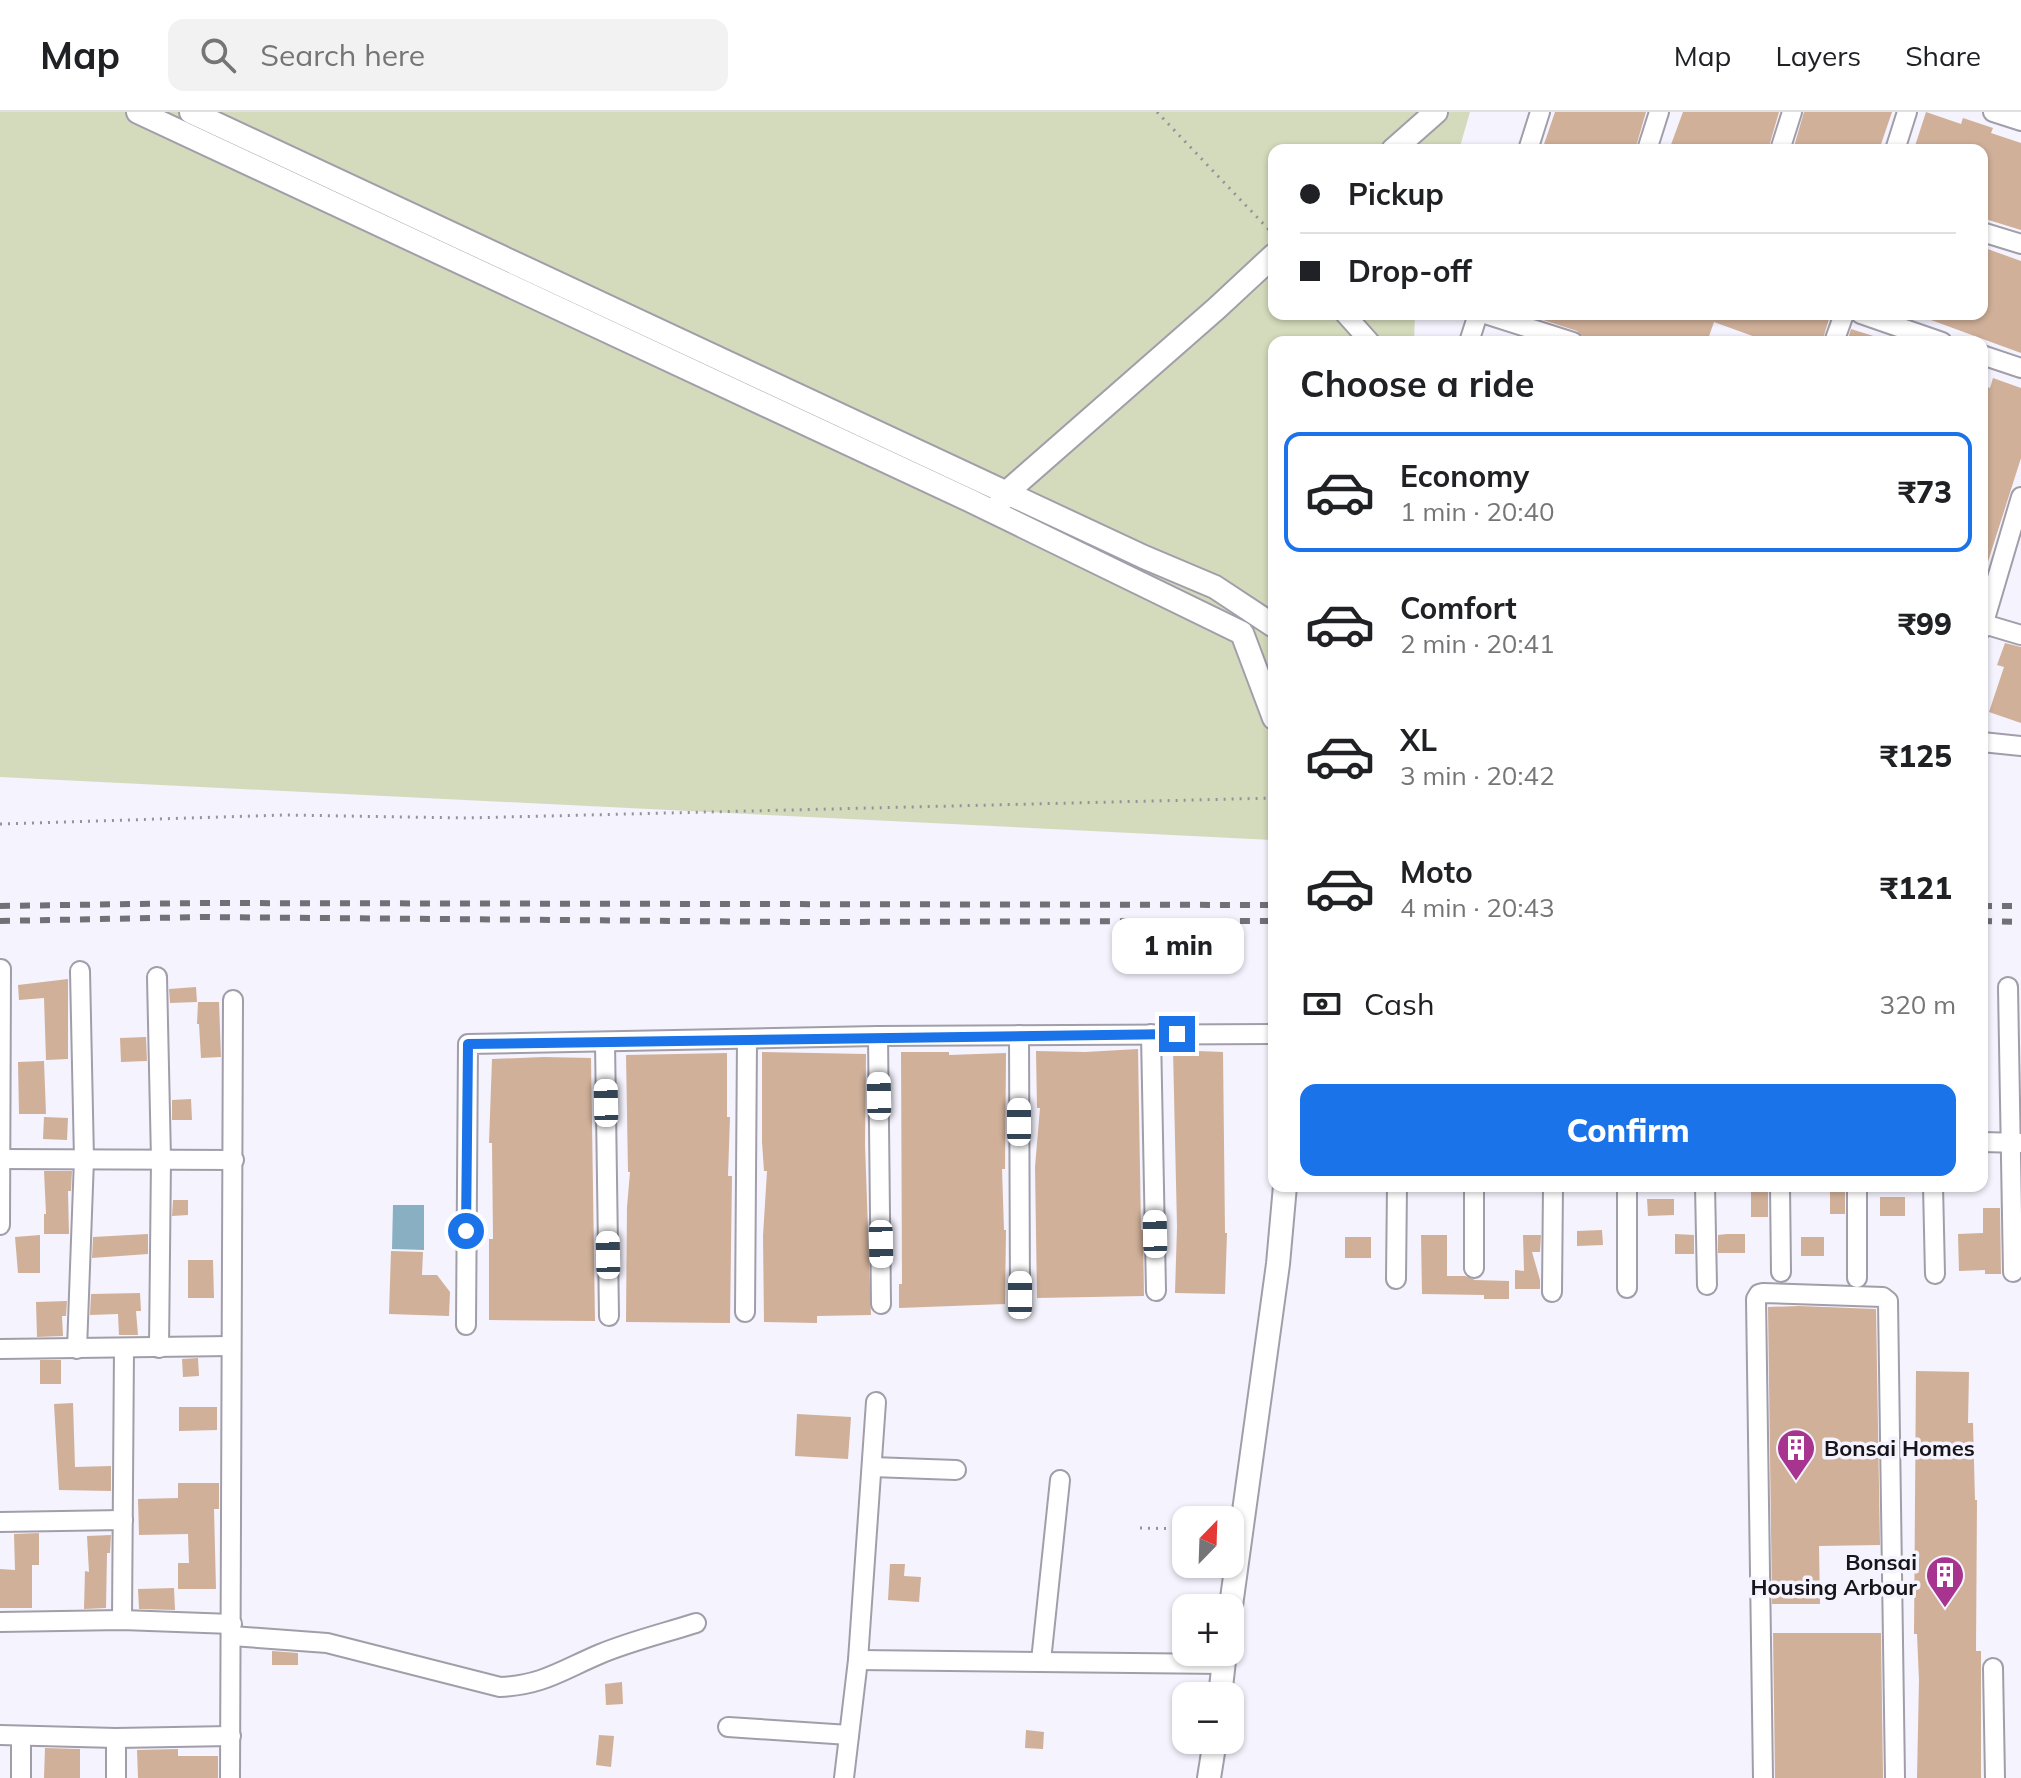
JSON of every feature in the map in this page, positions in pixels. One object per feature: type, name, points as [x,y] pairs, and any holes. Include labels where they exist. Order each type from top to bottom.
[{"type":"street","points":[[138,112],[993,511],[1242,633],[1268,702]]},
{"type":"street","points":[[191,112],[1144,557],[1215,587],[1268,621]]},
{"type":"street","points":[[1400,144],[1436,112]]},
{"type":"street","points":[[1530,144],[1540,112]]},
{"type":"street","points":[[1649,144],[1659,112]]},
{"type":"street","points":[[1782,144],[1792,112]]},
{"type":"street","points":[[1897,144],[1907,112]]},
{"type":"street","points":[[1993,112],[2021,121]]},
{"type":"street","points":[[1988,234],[2021,244]]},
{"type":"street","points":[[993,511],[1007,492],[1268,261]]},
{"type":"street","points":[[1350,320],[1365,336]]},
{"type":"street","points":[[1504,320],[1554,336]]},
{"type":"street","points":[[1878,320],[1925,336]]},
{"type":"street","points":[[1988,357],[2021,368]]},
{"type":"street","points":[[1988,611],[2018,518],[2021,497]]},
{"type":"street","points":[[1242,633],[1268,624]]},
{"type":"street","points":[[1988,627],[2021,635]]},
{"type":"street","points":[[1988,743],[2021,746]]},
{"type":"street","points":[[0,1225],[1,969]]},
{"type":"street","points":[[77,1349],[84,1159],[80,971]]},
{"type":"street","points":[[157,977],[161,1159],[159,1348]]},
{"type":"street","points":[[2008,987],[2016,1143],[2013,1272]]},
{"type":"street","points":[[230,1778],[233,1000]]},
{"type":"street","points":[[1151,1034],[1156,1291]]},
{"type":"street","points":[[466,1325],[468,1044],[878,1036],[1268,1034]]},
{"type":"street","points":[[1019,1035],[1020,1295]]},
{"type":"street","points":[[878,1036],[881,1304]]},
{"type":"street","points":[[745,1312],[747,1040]]},
{"type":"street","points":[[605,1042],[609,1316]]},
{"type":"street","points":[[1988,1142],[2016,1143]]},
{"type":"street","points":[[1,1159],[234,1160]]},
{"type":"street","points":[[1233,1594],[1278,1264],[1284,1192]]},
{"type":"street","points":[[1396,1279],[1397,1192]]},
{"type":"street","points":[[1474,1192],[1474,1268]]},
{"type":"street","points":[[1552,1292],[1553,1192]]},
{"type":"street","points":[[1627,1192],[1627,1288]]},
{"type":"street","points":[[1705,1192],[1707,1285]]},
{"type":"street","points":[[1780,1192],[1781,1272]]},
{"type":"street","points":[[1857,1192],[1857,1278]]},
{"type":"street","points":[[1933,1192],[1935,1274]]},
{"type":"street","points":[[1763,1778],[1756,1299],[1763,1293],[1883,1297],[1888,1301],[1895,1778]]},
{"type":"street","points":[[0,1349],[231,1346]]},
{"type":"street","points":[[122,1620],[124,1348]]},
{"type":"street","points":[[844,1778],[858,1660],[876,1402]]},
{"type":"street","points":[[872,1467],[956,1470]]},
{"type":"street","points":[[1041,1661],[1060,1480]]},
{"type":"street","points":[[0,1522],[123,1520]]},
{"type":"street","points":[[0,1622],[122,1620],[232,1630],[327,1643],[500,1687],[527,1686],[602,1653],[696,1623]]},
{"type":"street","points":[[858,1660],[1172,1659]]},
{"type":"street","points":[[1993,1668],[1995,1778]]},
{"type":"street","points":[[728,1727],[849,1735]]},
{"type":"street","points":[[0,1735],[116,1738],[231,1736]]},
{"type":"street","points":[[21,1736],[21,1778]]},
{"type":"street","points":[[116,1738],[116,1778]]},
{"type":"street","points":[[1209,1778],[1213,1754]]},
{"type":"path","points":[[1157,112],[1268,230]]},
{"type":"path","points":[[0,824],[284,815],[497,817],[1268,798]]},
{"type":"path","points":[[1140,1528],[1172,1529]]},
{"type":"green space","points":[[0,112],[1470,112],[1461,144],[1268,144],[1268,320],[1415,320],[1414,336],[1268,336],[1268,840],[0,777]]},
{"type":"water","points":[[393,1205],[424,1205],[424,1250],[392,1249]]},
{"type":"building","points":[[1555,112],[1646,112],[1637,144],[1544,144]]},
{"type":"building","points":[[1683,112],[1779,112],[1770,144],[1671,144]]},
{"type":"building","points":[[1804,112],[1892,112],[1881,144],[1795,144]]},
{"type":"building","points":[[1926,112],[1961,124],[1963,118],[1993,128],[1991,133],[2021,143],[2021,230],[1988,220],[1988,144],[1916,144]]},
{"type":"building","points":[[1988,249],[2021,261],[2021,353],[1988,341],[1988,336],[1975,336],[1931,320],[1988,320]]},
{"type":"building","points":[[1543,320],[1829,320],[1824,336],[1752,336],[1714,322],[1709,336],[1583,336],[1577,331]]},
{"type":"building","points":[[1851,329],[1873,336],[1849,336]]},
{"type":"building","points":[[1993,378],[2021,388],[2021,458],[1988,562],[1988,387]]},
{"type":"building","points":[[2005,643],[2021,647],[2021,723],[1989,712],[2004,667],[1997,665]]},
{"type":"building","points":[[68,979],[68,1059],[46,1060],[44,998],[19,1000],[18,985]]},
{"type":"building","points":[[196,987],[197,1002],[170,1003],[169,989]]},
{"type":"building","points":[[198,1002],[219,1002],[221,1057],[201,1058]]},
{"type":"building","points":[[146,1037],[147,1061],[121,1062],[120,1038]]},
{"type":"building","points":[[1138,1049],[1144,1296],[1037,1298],[1035,1167],[1040,1108],[1037,1108],[1036,1051]]},
{"type":"building","points":[[1173,1050],[1223,1052],[1227,1233],[1225,1294],[1175,1293],[1177,1227]]},
{"type":"building","points":[[762,1052],[866,1054],[865,1144],[871,1315],[817,1316],[817,1323],[764,1322],[763,1236],[767,1171],[764,1171],[762,1142]]},
{"type":"building","points":[[901,1052],[949,1052],[949,1055],[1006,1053],[1005,1169],[1002,1169],[1006,1230],[1005,1304],[899,1308],[899,1284],[902,1284]]},
{"type":"building","points":[[727,1053],[727,1117],[730,1117],[728,1176],[732,1176],[730,1323],[626,1322],[630,1172],[626,1055]]},
{"type":"building","points":[[591,1058],[595,1321],[489,1320],[489,1239],[493,1239],[492,1143],[489,1143],[492,1059]]},
{"type":"building","points":[[44,1061],[46,1114],[19,1114],[18,1062]]},
{"type":"building","points":[[191,1099],[192,1120],[172,1120],[172,1100]]},
{"type":"building","points":[[44,1117],[68,1118],[67,1140],[43,1139]]},
{"type":"building","points":[[44,1171],[72,1171],[71,1191],[68,1191],[69,1234],[44,1234]]},
{"type":"building","points":[[1751,1192],[1768,1192],[1768,1217],[1751,1217]]},
{"type":"building","points":[[1830,1192],[1845,1192],[1845,1214],[1830,1214]]},
{"type":"building","points":[[1880,1197],[1905,1197],[1905,1216],[1880,1216]]},
{"type":"building","points":[[1647,1199],[1674,1199],[1674,1215],[1648,1216]]},
{"type":"building","points":[[173,1200],[188,1200],[188,1215],[172,1216]]},
{"type":"building","points":[[1983,1208],[2000,1208],[2001,1274],[1985,1274],[1985,1270],[1959,1271],[1958,1234],[1983,1233]]},
{"type":"building","points":[[1602,1230],[1603,1245],[1577,1246],[1577,1231]]},
{"type":"building","points":[[148,1234],[148,1254],[92,1258],[93,1237]]},
{"type":"building","points":[[1675,1234],[1694,1235],[1694,1254],[1675,1254]]},
{"type":"building","points":[[1745,1234],[1745,1253],[1718,1253],[1718,1235]]},
{"type":"building","points":[[40,1235],[40,1273],[18,1273],[15,1237]]},
{"type":"building","points":[[1421,1235],[1447,1235],[1447,1276],[1509,1281],[1509,1299],[1484,1299],[1484,1295],[1422,1294]]},
{"type":"building","points":[[1523,1235],[1541,1235],[1540,1252],[1532,1252],[1540,1289],[1515,1289],[1515,1270],[1524,1271]]},
{"type":"building","points":[[1345,1237],[1371,1237],[1371,1258],[1345,1258]]},
{"type":"building","points":[[1801,1237],[1824,1237],[1824,1256],[1801,1256]]},
{"type":"building","points":[[391,1251],[423,1252],[422,1275],[437,1275],[450,1292],[449,1316],[389,1314]]},
{"type":"building","points":[[188,1260],[213,1260],[214,1298],[188,1298]]},
{"type":"building","points":[[140,1293],[141,1311],[136,1311],[138,1335],[119,1335],[118,1314],[90,1315],[91,1294]]},
{"type":"building","points":[[67,1301],[66,1316],[62,1316],[63,1336],[37,1337],[36,1302]]},
{"type":"building","points":[[1768,1307],[1876,1309],[1880,1545],[1819,1546],[1820,1604],[1772,1604]]},
{"type":"building","points":[[198,1358],[199,1376],[183,1377],[182,1359]]},
{"type":"building","points":[[40,1360],[61,1360],[61,1384],[40,1384]]},
{"type":"building","points":[[1916,1371],[1969,1372],[1968,1423],[1973,1423],[1977,1500],[1976,1651],[1981,1651],[1981,1778],[1917,1778],[1919,1680],[1917,1634],[1914,1634]]},
{"type":"building","points":[[73,1403],[75,1467],[111,1466],[111,1491],[59,1490],[54,1404]]},
{"type":"building","points":[[179,1407],[217,1407],[217,1430],[179,1431]]},
{"type":"building","points":[[797,1414],[851,1417],[848,1459],[795,1456]]},
{"type":"building","points":[[178,1483],[219,1483],[219,1509],[214,1509],[216,1589],[178,1589],[178,1563],[189,1563],[188,1534],[139,1535],[138,1499],[178,1498]]},
{"type":"building","points":[[39,1533],[39,1565],[32,1565],[32,1608],[0,1608],[0,1569],[15,1570],[14,1534]]},
{"type":"building","points":[[111,1535],[110,1553],[107,1553],[106,1608],[84,1609],[85,1571],[89,1572],[87,1536]]},
{"type":"building","points":[[890,1564],[905,1564],[904,1576],[921,1577],[919,1602],[888,1600]]},
{"type":"building","points":[[174,1588],[175,1610],[139,1609],[138,1589]]},
{"type":"building","points":[[1773,1633],[1881,1633],[1883,1778],[1775,1778]]},
{"type":"building","points":[[272,1651],[298,1653],[298,1665],[272,1665]]},
{"type":"building","points":[[622,1682],[623,1704],[606,1705],[605,1684]]},
{"type":"building","points":[[1026,1730],[1044,1732],[1043,1749],[1025,1748]]},
{"type":"building","points":[[599,1735],[614,1736],[611,1767],[596,1765]]},
{"type":"building","points":[[45,1748],[80,1749],[80,1778],[44,1778]]},
{"type":"building","points":[[178,1749],[178,1756],[218,1756],[218,1778],[138,1778],[137,1750]]},
{"type":"railway","points":[[0,906],[202,903],[1268,905]]},
{"type":"railway","points":[[1988,906],[2021,906]]},
{"type":"railway","points":[[0,921],[204,917],[803,922],[1268,921]]},
{"type":"railway","points":[[1988,921],[2021,922]]},
{"type":"place","name":"Bonsai Homes","points":[[1796,1482]]},
{"type":"place","name":"Bonsai Housing Arbour","points":[[1945,1609]]},
{"type":"route","points":[[466,1231],[468,1044],[1177,1034]]}]
